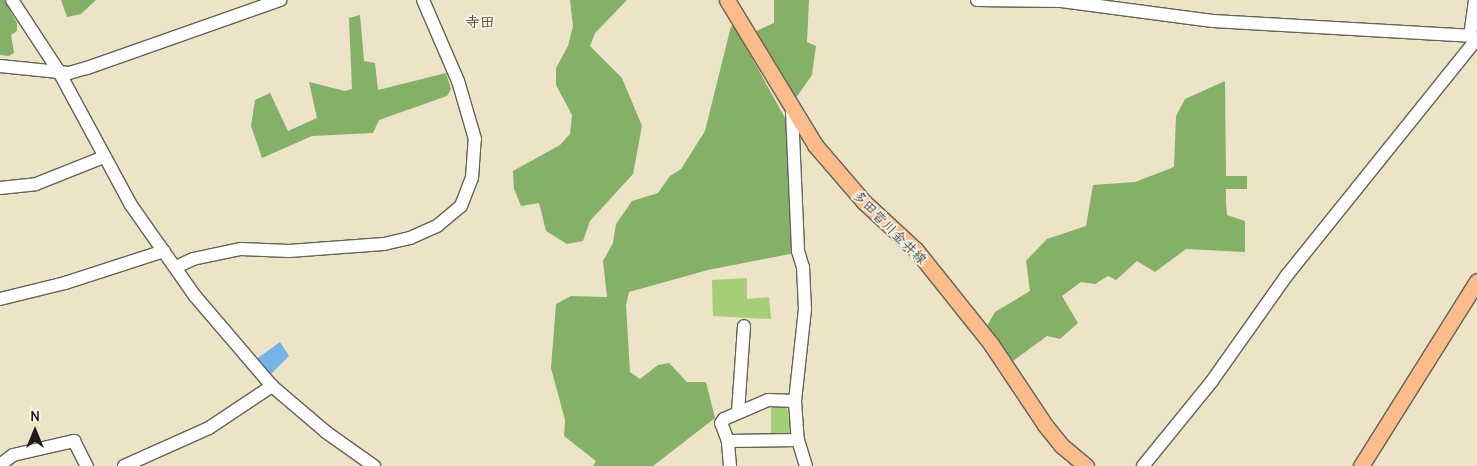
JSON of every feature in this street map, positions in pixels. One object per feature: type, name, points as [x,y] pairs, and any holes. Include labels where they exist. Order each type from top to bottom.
[{"type":"main road","name":"多田皆川金井線","points":[[727,0],[792,112],[840,177],[916,250],[991,344],[1046,425],[1061,444],[1086,466]]},
{"type":"main road","points":[[1361,466],[1477,281]]},
{"type":"street","points":[[12,0],[58,70],[131,205],[226,335],[272,386],[326,432],[374,466]]},
{"type":"street","points":[[0,66],[58,70],[69,73],[280,0]]},
{"type":"street","points":[[176,268],[193,259],[241,249],[289,251],[384,244],[410,238],[437,226],[461,206],[472,178],[475,139],[458,81],[423,0]]},
{"type":"street","points":[[977,0],[1061,0],[1213,21],[1474,38]]},
{"type":"street","points":[[1143,466],[1212,381],[1287,275],[1474,38],[1475,0]]},
{"type":"street","points":[[792,112],[798,251],[803,267],[805,309],[803,352],[795,401],[798,440],[806,466]]},
{"type":"street","points":[[0,188],[36,184],[104,157]]},
{"type":"street","points":[[0,299],[64,283],[164,251]]},
{"type":"street","points":[[738,412],[744,326]]},
{"type":"street","points":[[124,466],[209,428],[272,386]]},
{"type":"street","points":[[730,466],[728,442],[721,423],[738,412],[768,400],[795,401]]},
{"type":"street","points":[[728,442],[798,440]]},
{"type":"street","points":[[0,465],[13,455],[74,441],[87,466]]},
{"type":"green space","points":[[0,0],[4,0],[17,23],[17,31],[11,35],[14,53],[9,56],[0,55]]},
{"type":"green space","points":[[61,0],[96,0],[81,14],[67,17]]},
{"type":"green space","points":[[570,0],[627,0],[595,33],[590,46],[622,78],[642,126],[633,174],[590,221],[583,241],[567,244],[546,231],[539,203],[521,206],[514,189],[513,171],[560,145],[570,134],[572,115],[556,85],[556,68],[568,46],[573,26]]},
{"type":"green space","points":[[774,0],[809,0],[807,42],[816,46],[812,75],[793,102],[752,33],[774,23]]},
{"type":"green space","points":[[360,15],[364,61],[375,63],[378,90],[446,73],[451,89],[447,96],[379,120],[373,133],[312,136],[262,158],[251,126],[255,100],[270,93],[288,131],[317,118],[309,82],[345,91],[352,89],[349,18]]},
{"type":"green space","points":[[731,26],[735,27],[785,118],[795,253],[708,270],[629,292],[626,305],[630,372],[640,379],[658,365],[669,363],[687,382],[706,382],[715,418],[653,466],[593,466],[596,461],[564,436],[565,420],[551,368],[556,304],[571,296],[607,297],[603,261],[613,243],[616,224],[632,201],[658,193],[670,176],[681,169],[705,131]]},
{"type":"green space","points":[[1225,81],[1226,176],[1247,176],[1247,189],[1226,189],[1227,215],[1245,221],[1245,252],[1186,249],[1155,272],[1137,261],[1116,280],[1108,276],[1095,284],[1081,282],[1062,296],[1078,323],[1060,339],[1047,336],[1013,361],[987,326],[995,312],[1030,291],[1026,261],[1047,239],[1086,226],[1093,185],[1135,182],[1174,167],[1176,116],[1185,99]]},
{"type":"green space","points":[[747,278],[747,299],[769,297],[771,319],[713,316],[712,280]]},
{"type":"green space","points":[[786,405],[793,432],[789,436],[771,436],[771,406]]},
{"type":"water","points":[[280,342],[289,356],[269,376],[255,360]]},
{"type":"district","name":"寺田","points":[[480,22]]}]
